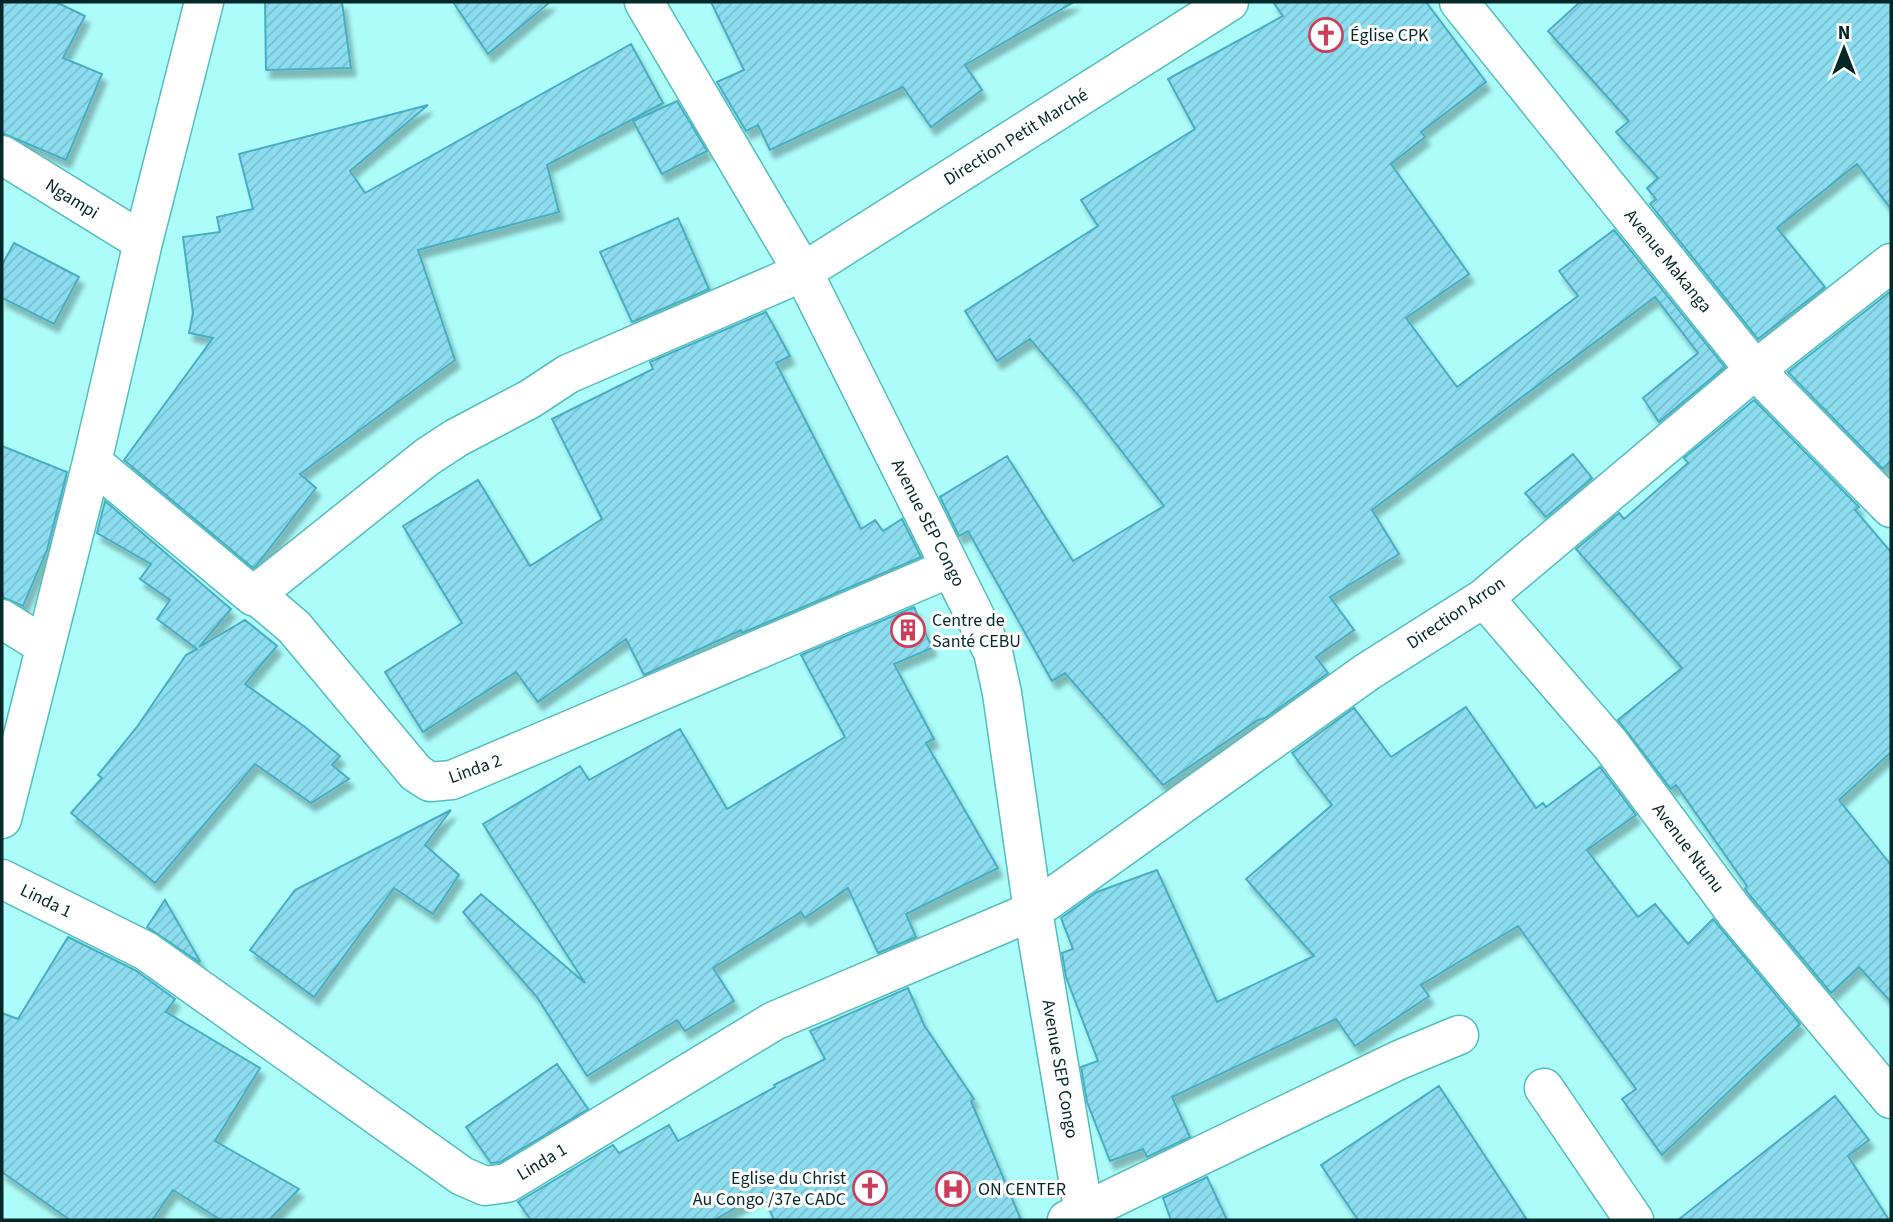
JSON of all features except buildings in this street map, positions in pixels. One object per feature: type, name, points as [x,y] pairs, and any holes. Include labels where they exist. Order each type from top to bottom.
[{"type":"street","points":[[2,819],[204,2]]},
{"type":"street","name":"Avenue SEP Congo","points":[[644,2],[803,272],[993,652],[1002,692],[1079,1217]]},
{"type":"street","name":"Direction Petit Marché","points":[[253,596],[427,457],[456,438],[530,399],[568,374],[803,272],[1229,2]]},
{"type":"street","name":"Avenue Makanga","points":[[1459,2],[1755,370],[1891,508]]},
{"type":"street","name":"Ngampi","points":[[2,155],[143,242]]},
{"type":"street","name":"Direction Arron","points":[[1033,911],[1367,672],[1484,598],[1755,370],[1891,263]]},
{"type":"street","name":"Linda 2","points":[[92,462],[294,627],[416,773],[430,782],[452,780],[950,568]]},
{"type":"street","name":"Avenue Ntunu","points":[[1484,598],[1611,745],[1735,912],[1891,1099]]},
{"type":"street","points":[[2,619],[45,646]]},
{"type":"street","name":"Linda 1","points":[[2,879],[146,951],[462,1176],[485,1186],[507,1183],[774,1021],[1033,911]]},
{"type":"street","points":[[1079,1217],[1399,1060],[1459,1035]]},
{"type":"street","points":[[1544,1088],[1634,1220]]},
{"type":"place","name":"Église CPK","points":[[1326,35]]},
{"type":"place","name":"Centre de Santé CEBU","points":[[908,630]]},
{"type":"place","name":"Eglise du Christ Au Congo /37e CADC","points":[[870,1188]]},
{"type":"place","name":"ON CENTER","points":[[953,1189]]}]
